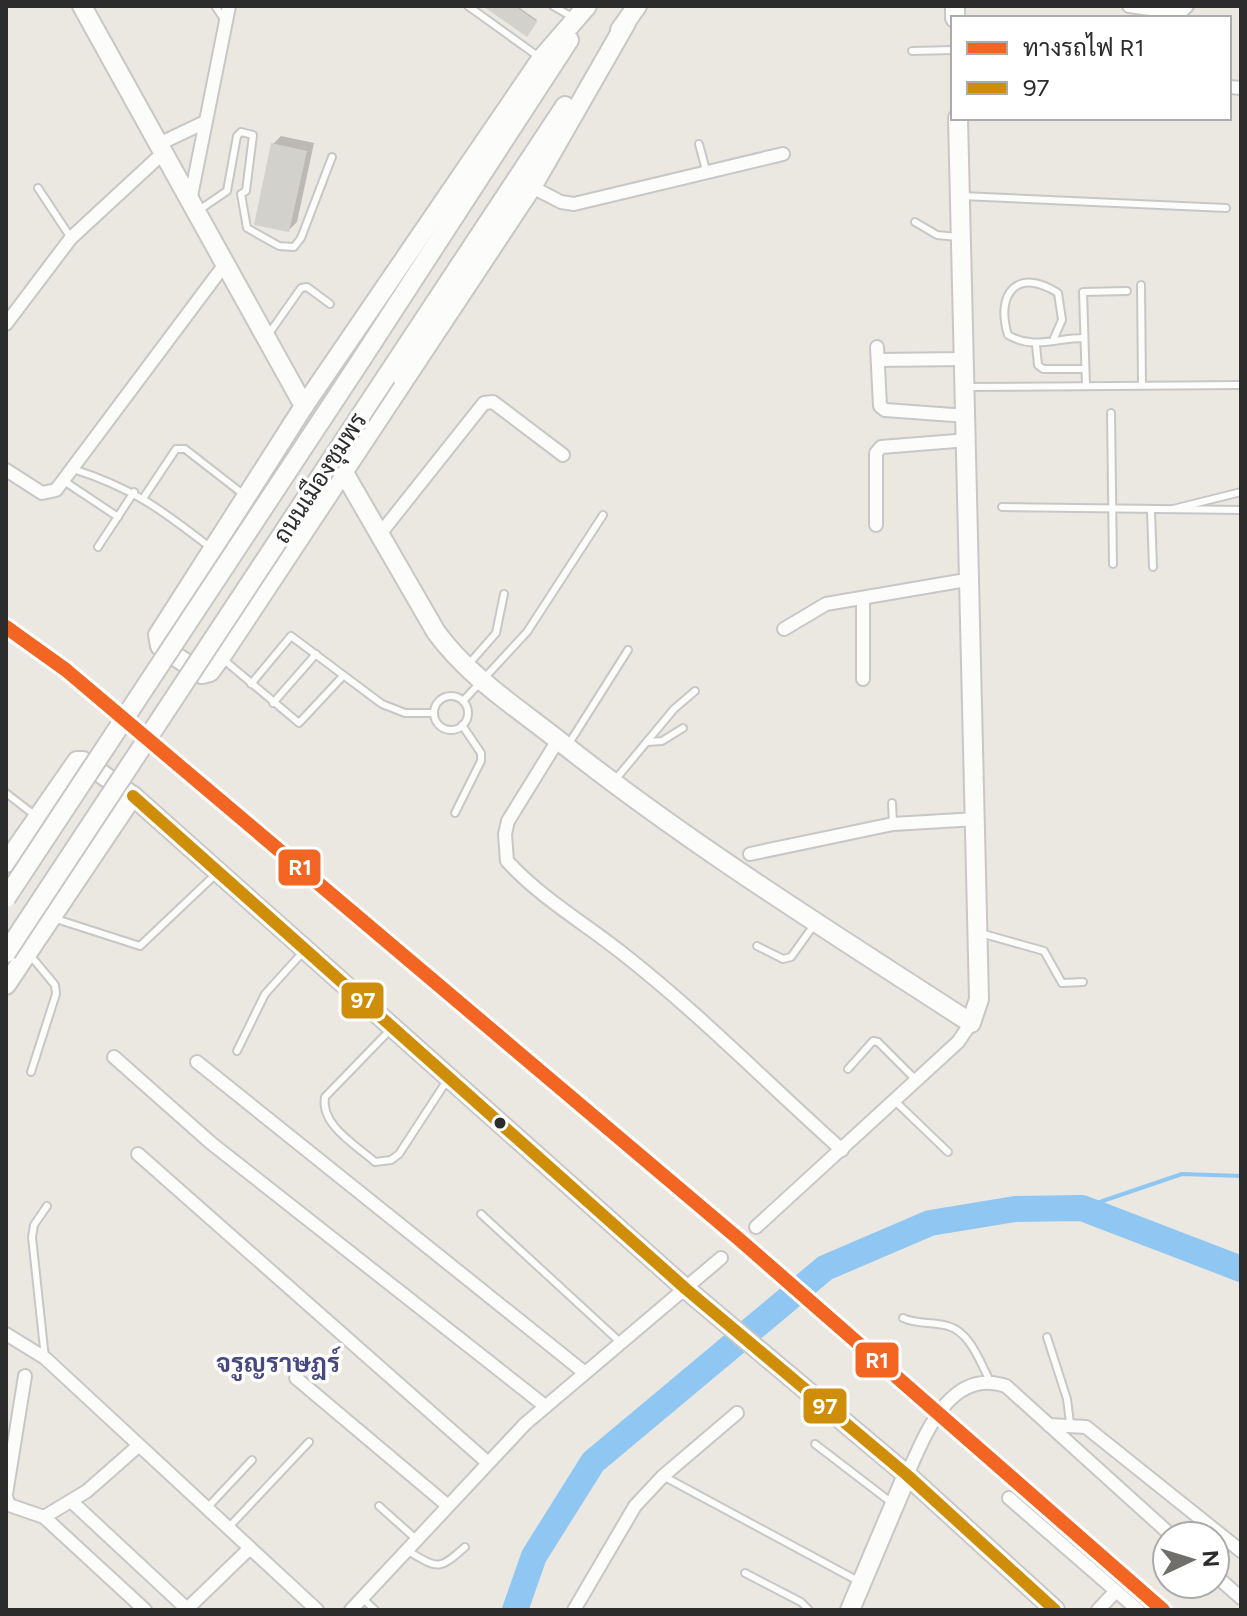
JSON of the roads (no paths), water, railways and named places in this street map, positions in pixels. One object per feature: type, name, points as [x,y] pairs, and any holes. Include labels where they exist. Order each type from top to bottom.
[{"type":"street","points":[[82,6],[304,406]]},
{"type":"street","points":[[193,207],[203,123],[229,6]]},
{"type":"street","name":"ถนนเมืองชุมพร","points":[[6,953],[559,115],[637,6]]},
{"type":"street","points":[[1129,6],[1180,13],[1187,6]]},
{"type":"street","points":[[584,10],[541,59],[304,406],[211,548],[157,641],[202,674],[210,672],[221,657],[532,187],[626,23]]},
{"type":"street","name":"ถนนเมืองชุมพร","points":[[6,898],[540,89],[584,10]]},
{"type":"street","points":[[756,1227],[958,1042],[971,1023],[979,999],[972,579],[958,120]]},
{"type":"street","points":[[6,324],[71,238],[161,148],[203,123]]},
{"type":"street","points":[[532,187],[561,202],[574,204],[783,154]]},
{"type":"street","points":[[6,470],[42,493],[56,490],[225,264]]},
{"type":"street","points":[[965,359],[878,353],[880,406],[885,410],[967,416]]},
{"type":"street","points":[[380,534],[484,403],[493,402],[563,455]]},
{"type":"street","points":[[876,525],[876,453],[881,447],[968,440]]},
{"type":"street","points":[[343,471],[436,632],[466,668],[613,783],[816,922],[971,1023]]},
{"type":"street","points":[[784,629],[826,604],[972,579]]},
{"type":"street","points":[[863,598],[863,679]]},
{"type":"street","points":[[562,744],[508,821],[505,834],[507,861],[546,899],[649,976],[842,1150]]},
{"type":"street","points":[[6,863],[77,761],[83,761],[133,796],[686,1289],[907,1475],[1051,1609]]},
{"type":"street","points":[[6,985],[133,796]]},
{"type":"street","points":[[750,854],[893,824],[977,819]]},
{"type":"street","points":[[114,1057],[211,1143],[545,1406]]},
{"type":"street","points":[[197,1062],[585,1373]]},
{"type":"street","points":[[138,1154],[487,1462]]},
{"type":"street","points":[[351,1610],[487,1462],[545,1406],[721,1258]]},
{"type":"street","points":[[6,1334],[45,1358],[137,1447],[317,1610]]},
{"type":"street","points":[[25,1376],[6,1495],[9,1505],[44,1517],[145,1610]]},
{"type":"street","points":[[296,1378],[447,1505]]},
{"type":"street","points":[[850,1610],[907,1475],[938,1414],[959,1390],[973,1382],[990,1381],[1006,1386],[1154,1520]]},
{"type":"street","points":[[574,1610],[618,1530],[663,1476],[737,1413]]},
{"type":"street","points":[[1049,1425],[1070,1423],[1086,1427],[1241,1551]]},
{"type":"street","points":[[44,1517],[71,1501],[137,1447]]},
{"type":"street","points":[[1009,1498],[1138,1610]]},
{"type":"street","points":[[71,1501],[187,1609],[249,1549]]},
{"type":"street","points":[[1098,1610],[1116,1591]]},
{"type":"lane","points":[[215,6],[226,22]]},
{"type":"lane","points":[[468,6],[541,59]]},
{"type":"lane","points":[[553,6],[584,10]]},
{"type":"lane","points":[[912,51],[951,50]]},
{"type":"lane","points":[[193,207],[227,191],[241,194],[246,191],[253,135],[241,132],[237,136],[227,191]]},
{"type":"lane","points":[[699,144],[707,174]]},
{"type":"lane","points":[[241,194],[247,228],[279,246],[294,247],[301,238],[332,157]]},
{"type":"lane","points":[[38,188],[71,238]]},
{"type":"lane","points":[[961,196],[1226,208]]},
{"type":"lane","points":[[915,222],[937,235],[962,238]]},
{"type":"lane","points":[[1054,338],[1062,320],[1058,293],[1039,281],[1024,282],[1004,299],[1003,318],[1008,335],[1022,344],[1036,345],[1054,338],[1084,338]]},
{"type":"lane","points":[[1141,285],[1142,385]]},
{"type":"lane","points":[[266,338],[301,288],[307,287],[330,304]]},
{"type":"lane","points":[[1086,386],[1083,292],[1127,291]]},
{"type":"lane","points":[[1036,345],[1038,365],[1043,369],[1085,369]]},
{"type":"lane","points":[[966,387],[1241,385]]},
{"type":"lane","points":[[1111,386],[1111,397]]},
{"type":"lane","points":[[1111,413],[1113,564]]},
{"type":"lane","points":[[144,497],[176,449],[185,449],[245,496]]},
{"type":"lane","points":[[72,469],[144,497],[211,548]]},
{"type":"lane","points":[[63,480],[118,517]]},
{"type":"lane","points":[[98,547],[134,492]]},
{"type":"lane","points":[[1162,512],[1241,492]]},
{"type":"lane","points":[[1002,507],[1162,512],[1241,510]]},
{"type":"lane","points":[[1151,511],[1153,567]]},
{"type":"lane","points":[[463,701],[527,632],[603,515]]},
{"type":"lane","points":[[466,668],[496,633],[504,594]]},
{"type":"lane","points":[[251,684],[287,638],[295,637],[343,676],[396,711],[434,713]]},
{"type":"lane","points":[[562,744],[628,650]]},
{"type":"lane","points":[[273,703],[316,654]]},
{"type":"lane","points":[[221,657],[296,723],[302,723],[343,676]]},
{"type":"lane","points":[[613,783],[695,691]]},
{"type":"lane","points":[[434,713],[444,697],[463,701]]},
{"type":"lane","points":[[462,725],[468,713],[463,701]]},
{"type":"lane","points":[[434,713],[444,729],[462,725]]},
{"type":"lane","points":[[455,813],[481,761],[481,753],[462,725]]},
{"type":"lane","points":[[647,742],[662,741],[683,728]]},
{"type":"lane","points":[[6,793],[37,817]]},
{"type":"lane","points":[[892,803],[893,824]]},
{"type":"lane","points":[[51,917],[140,946],[218,871]]},
{"type":"lane","points":[[757,946],[783,959],[791,957],[816,922]]},
{"type":"lane","points":[[978,933],[1044,951],[1062,983],[1083,982]]},
{"type":"lane","points":[[237,1051],[265,994],[305,949]]},
{"type":"lane","points":[[28,952],[55,985],[56,994],[31,1072]]},
{"type":"lane","points":[[392,1027],[325,1097],[323,1105],[331,1123],[375,1162],[391,1160],[399,1154],[449,1077]]},
{"type":"lane","points":[[848,1069],[873,1041],[878,1042],[916,1080]]},
{"type":"lane","points":[[895,1101],[948,1152]]},
{"type":"lane","points":[[45,1358],[32,1237],[34,1225],[47,1206]]},
{"type":"lane","points":[[481,1214],[621,1343]]},
{"type":"lane","points":[[903,1318],[915,1323],[949,1326],[968,1339],[990,1381]]},
{"type":"lane","points":[[1047,1337],[1067,1399],[1070,1423]]},
{"type":"lane","points":[[227,1529],[309,1442]]},
{"type":"lane","points":[[815,1444],[895,1505]]},
{"type":"lane","points":[[205,1510],[252,1460]]},
{"type":"lane","points":[[663,1476],[863,1583]]},
{"type":"lane","points":[[379,1506],[416,1539]]},
{"type":"lane","points":[[406,1550],[436,1567],[443,1566],[465,1547]]},
{"type":"lane","points":[[745,1573],[801,1602],[809,1610]]},
{"type":"lane","points":[[362,1598],[375,1610]]},
{"type":"waterway","points":[[1082,1208],[1182,1174],[1241,1176]]},
{"type":"waterway","points":[[515,1610],[534,1556],[593,1462],[825,1268],[930,1223],[1015,1209],[1082,1208],[1241,1269]]},
{"type":"rail line","name":"R1","points":[[6,627],[66,670],[740,1240],[1163,1610]]},
{"type":"district","name":"จรูญราษฎร์","points":[[278,1363]]}]
